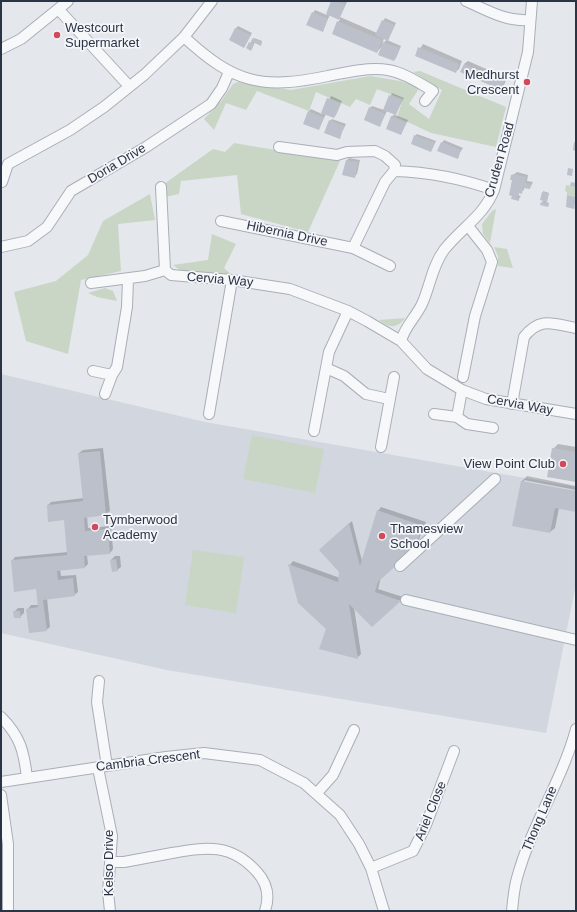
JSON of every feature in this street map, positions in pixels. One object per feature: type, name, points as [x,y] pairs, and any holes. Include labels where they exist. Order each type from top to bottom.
[{"type":"street","points":[[1,50],[21,39],[59,10],[68,1]]},
{"type":"street","points":[[2,182],[8,164],[70,130],[104,107],[144,75],[184,37],[212,1]]},
{"type":"street","points":[[466,1],[507,19],[518,21],[530,20]]},
{"type":"street","name":"Cruden Road","points":[[401,341],[404,330],[422,304],[438,259],[449,244],[485,208],[494,190],[528,52],[532,1]]},
{"type":"street","points":[[59,10],[129,86]]},
{"type":"street","points":[[184,37],[208,59],[229,72],[252,80],[278,84],[369,69],[388,70],[406,76],[433,90],[426,101]]},
{"type":"street","name":"Doria Drive","points":[[1,247],[28,241],[48,226],[71,191],[146,147],[211,104],[222,88],[229,72]]},
{"type":"street","points":[[279,147],[337,155],[347,152],[374,151],[385,156],[395,165],[394,171],[385,182],[353,248]]},
{"type":"street","points":[[394,171],[472,183],[494,190]]},
{"type":"street","points":[[91,284],[165,270],[161,187]]},
{"type":"street","name":"Hibernia Drive","points":[[221,221],[353,248],[390,266]]},
{"type":"street","points":[[463,377],[475,316],[492,262],[487,250],[468,226]]},
{"type":"street","name":"Cervia Way","points":[[165,270],[171,276],[232,280],[290,289],[348,311],[401,341],[427,369],[462,390],[486,399],[576,414]]},
{"type":"street","points":[[105,394],[112,375],[117,367],[125,320],[128,278]]},
{"type":"street","points":[[209,414],[232,280]]},
{"type":"street","points":[[314,431],[331,346],[348,311]]},
{"type":"street","points":[[512,404],[524,337],[535,325],[543,322],[576,328]]},
{"type":"street","points":[[326,368],[344,376],[366,394],[389,399]]},
{"type":"street","points":[[93,371],[112,375]]},
{"type":"street","points":[[381,447],[394,377]]},
{"type":"street","points":[[457,416],[462,390]]},
{"type":"street","points":[[434,414],[457,416],[467,424],[493,428]]},
{"type":"street","points":[[400,566],[495,479]]},
{"type":"street","points":[[406,600],[576,640]]},
{"type":"street","name":"Kelso Drive","points":[[99,681],[97,702],[102,767],[112,836],[108,892],[110,911]]},
{"type":"street","points":[[1,716],[11,727],[19,740],[25,756],[27,778]]},
{"type":"street","name":"Thong Lane","points":[[512,911],[516,879],[559,775],[576,729]]},
{"type":"street","points":[[317,793],[333,775],[354,730]]},
{"type":"street","name":"Ariel Close","points":[[371,868],[413,851],[426,825],[454,751]]},
{"type":"street","name":"Cambria Crescent","points":[[1,782],[166,757],[204,753],[260,760],[304,783],[340,814],[359,844],[371,868],[384,911]]},
{"type":"street","points":[[1,795],[8,844],[5,905]]},
{"type":"street","points":[[111,862],[124,862],[208,848],[228,851],[242,858],[257,872],[265,883],[268,896],[265,911]]},
{"type":"shaded area","name":"Thamesview School","points":[[1,374],[205,422],[576,487],[576,584],[546,733],[167,670],[1,633]]},
{"type":"green space","points":[[420,71],[506,107],[496,147],[431,133],[397,117],[403,99],[377,89],[370,105],[356,99],[350,107],[316,92],[309,111],[257,91],[246,110],[226,103],[214,130],[204,119],[222,100],[233,84],[238,82],[291,90],[370,76],[400,81],[416,86],[418,90],[409,104],[429,119],[442,90],[413,72]]},
{"type":"green space","points":[[234,143],[340,161],[308,232],[241,214],[237,175],[181,181],[179,194],[165,197],[164,184],[213,149],[225,152]]},
{"type":"green space","points":[[566,185],[576,187],[576,197],[567,195],[567,192],[565,191]]},
{"type":"green space","points":[[150,194],[155,220],[118,224],[121,271],[81,280],[68,354],[26,341],[14,292],[56,281],[88,255],[103,221]]},
{"type":"green space","points":[[576,197],[576,209],[574,209]]},
{"type":"green space","points":[[496,209],[490,243],[483,234],[482,224],[492,211]]},
{"type":"green space","points":[[212,234],[236,244],[224,268],[232,275],[183,272],[173,265],[208,260]]},
{"type":"green space","points":[[494,247],[507,249],[513,268],[498,266],[498,256]]},
{"type":"green space","points":[[105,288],[113,291],[117,301],[97,297],[88,293]]},
{"type":"green space","points":[[405,318],[396,326],[386,325],[379,320]]},
{"type":"green space","points":[[252,435],[324,449],[315,493],[243,479]]},
{"type":"green space","points":[[193,550],[244,557],[236,613],[185,605]]},
{"type":"building","points":[[331,1],[345,4],[339,20],[326,14]]},
{"type":"building","points":[[312,12],[328,19],[323,32],[306,25]]},
{"type":"building","points":[[382,20],[395,25],[388,41],[375,35]]},
{"type":"building","points":[[337,21],[382,40],[377,53],[332,34]]},
{"type":"building","points":[[235,28],[251,35],[244,48],[229,40]]},
{"type":"building","points":[[253,38],[262,42],[261,46],[251,41]]},
{"type":"building","points":[[249,42],[254,44],[251,51],[246,48]]},
{"type":"building","points":[[383,42],[400,48],[394,61],[378,55]]},
{"type":"building","points":[[418,47],[459,64],[456,73],[415,56]]},
{"type":"building","points":[[464,64],[504,81],[501,90],[460,72]]},
{"type":"building","points":[[389,95],[402,100],[396,115],[383,110]]},
{"type":"building","points":[[327,98],[341,103],[334,118],[321,113]]},
{"type":"building","points":[[369,107],[385,114],[380,127],[364,120]]},
{"type":"building","points":[[308,111],[324,118],[319,130],[303,124]]},
{"type":"building","points":[[391,116],[406,123],[401,135],[386,129]]},
{"type":"building","points":[[329,120],[344,126],[340,139],[324,133]]},
{"type":"building","points":[[414,135],[435,143],[431,152],[411,144]]},
{"type":"building","points":[[441,142],[461,150],[458,159],[437,151]]},
{"type":"building","points":[[574,142],[576,143],[576,151],[573,150]]},
{"type":"building","points":[[346,160],[358,162],[355,178],[342,175]]},
{"type":"building","points":[[568,168],[573,169],[572,176],[567,175]]},
{"type":"building","points":[[514,174],[526,177],[525,183],[531,184],[530,189],[523,188],[522,194],[519,193],[517,198],[519,201],[511,199],[512,196],[509,195],[512,180],[510,180],[511,175]]},
{"type":"building","points":[[571,182],[576,183],[576,187],[570,186]]},
{"type":"building","points":[[542,192],[549,193],[547,202],[540,200]]},
{"type":"building","points":[[567,195],[576,197],[574,209],[566,207]]},
{"type":"building","points":[[541,202],[549,204],[548,207],[540,205]]},
{"type":"building","name":"View Point Club","points":[[552,448],[576,452],[576,482],[547,477]]},
{"type":"building","points":[[100,451],[106,515],[84,518],[85,531],[108,529],[110,554],[84,556],[85,568],[57,571],[58,580],[73,578],[75,596],[43,600],[47,631],[29,633],[26,609],[38,607],[36,589],[14,592],[11,560],[67,555],[64,520],[48,522],[47,505],[83,501],[78,453]]},
{"type":"building","points":[[521,481],[576,491],[576,512],[555,508],[550,533],[512,526]]},
{"type":"building","points":[[377,510],[423,526],[414,549],[378,582],[375,592],[401,601],[372,627],[349,604],[358,659],[319,649],[326,629],[298,603],[288,564],[338,582],[339,572],[319,550],[349,523],[360,566]]},
{"type":"building","points":[[116,559],[118,571],[112,572],[110,560]]},
{"type":"building","points":[[13,611],[20,611],[21,618],[14,618]]},
{"type":"place","name":"Westcourt Supermarket","points":[[57,35]]},
{"type":"place","name":"Medhurst Crescent","points":[[527,82]]},
{"type":"place","name":"View Point Club","points":[[563,464]]},
{"type":"place","name":"Tymberwood Academy","points":[[95,527]]},
{"type":"place","name":"Thamesview School","points":[[382,536]]}]
